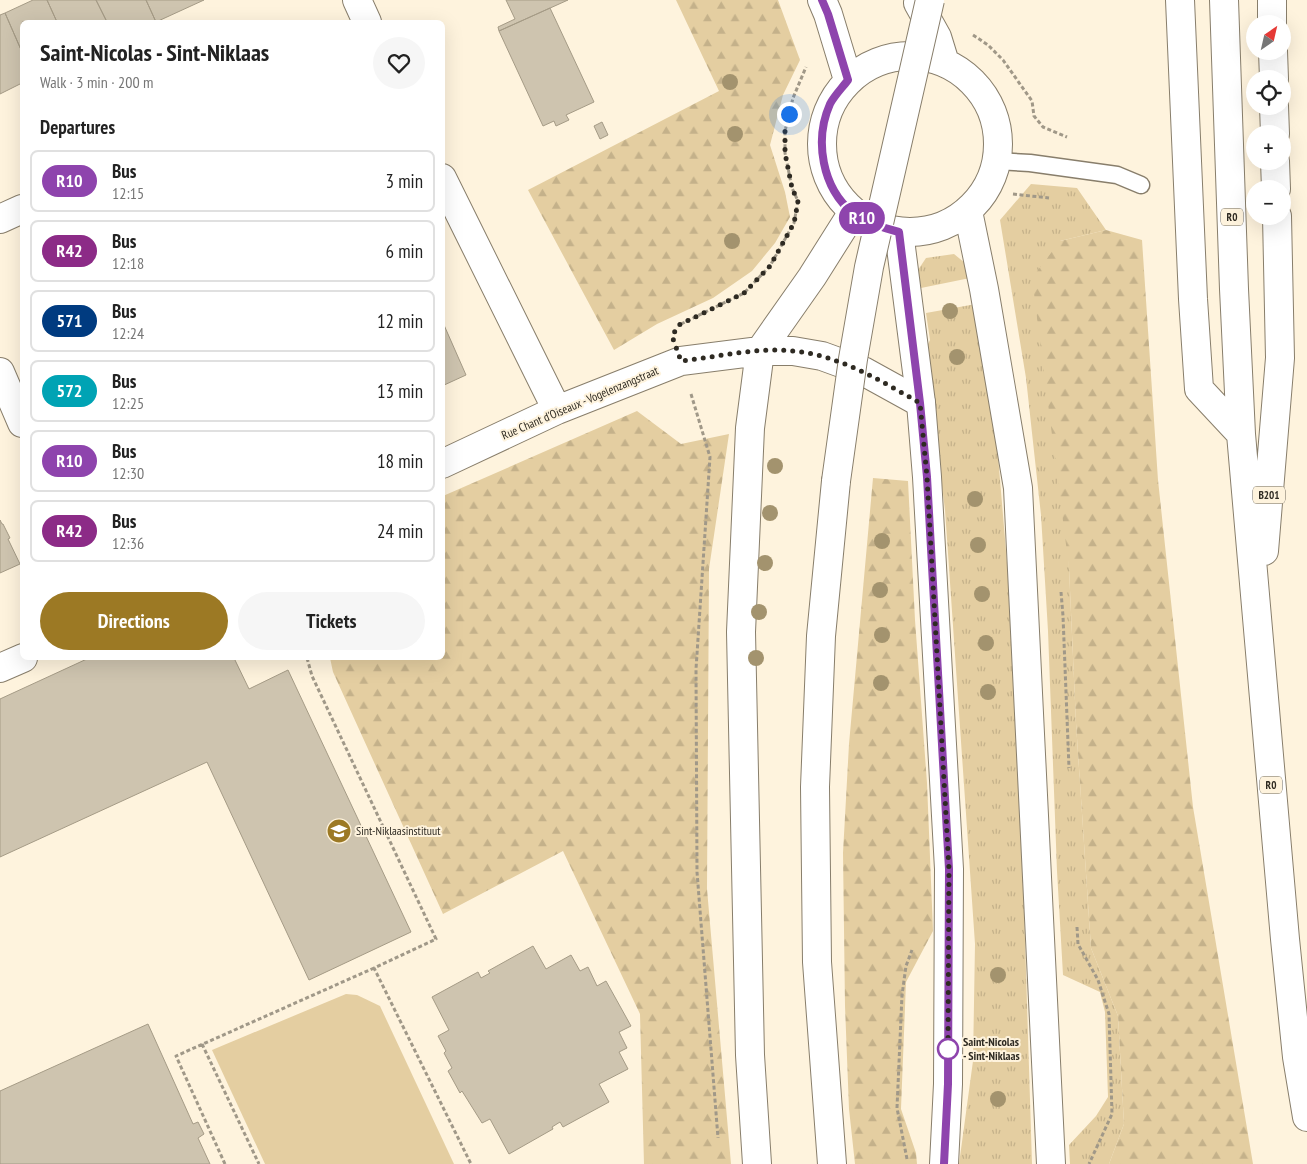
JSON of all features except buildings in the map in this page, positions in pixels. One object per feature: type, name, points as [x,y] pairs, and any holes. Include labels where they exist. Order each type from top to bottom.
[{"type":"main road","points":[[357,0],[366,20]]},
{"type":"main road","points":[[822,0],[848,80]]},
{"type":"main road","points":[[916,0],[937,37],[945,63]]},
{"type":"main road","points":[[832,1164],[816,962],[815,787],[820,636],[836,481],[853,359],[870,267],[930,0]]},
{"type":"main road","points":[[1180,0],[1192,289],[1199,389],[1241,434]]},
{"type":"main road","name":"R0","points":[[1224,0],[1241,434],[1288,968],[1297,1057],[1307,1117]]},
{"type":"main road","points":[[1272,0],[1272,15]]},
{"type":"main road","points":[[911,55],[945,63],[970,79],[988,103],[998,131],[997,161],[987,188],[968,211],[948,224],[924,231],[899,232],[874,225],[853,212],[833,190],[822,162],[822,132],[830,104],[848,80],[878,61],[911,55]]},
{"type":"main road","points":[[445,184],[557,410]]},
{"type":"main road","points":[[0,219],[20,210]]},
{"type":"main road","points":[[968,211],[984,289],[1018,488],[1052,1164]]},
{"type":"main road","points":[[757,1164],[750,1055],[741,632],[750,428],[760,351],[812,276],[853,212]]},
{"type":"main road","name":"B201","points":[[1258,632],[1280,358],[1277,225]]},
{"type":"main road","points":[[899,232],[927,477],[949,869],[948,1084],[944,1164]]},
{"type":"main road","name":"Rue Chant d'Oiseaux - Vogelenzangstraat","points":[[445,463],[557,410],[681,361],[760,351],[793,351],[822,356],[863,371],[920,403]]},
{"type":"main road","points":[[0,372],[20,418]]},
{"type":"main road","points":[[0,668],[20,659]]},
{"type":"lane","points":[[997,161],[1064,167],[1117,175],[1141,185]]},
{"type":"path","points":[[966,32],[988,45],[1003,60],[1032,101],[1034,116],[1043,127],[1068,138],[1064,167]]},
{"type":"path","points":[[719,1146],[697,872],[696,669],[710,457],[672,336],[679,325],[744,293],[770,266],[794,223],[798,202],[792,188],[785,153],[785,131],[794,98],[808,62]]},
{"type":"path","points":[[1060,588],[1070,774]]},
{"type":"path","points":[[225,1164],[176,1056],[436,939],[312,676],[308,660]]},
{"type":"path","points":[[1076,919],[1078,944],[1098,980],[1109,1014],[1112,1114],[1089,1164]]},
{"type":"path","points":[[909,1164],[897,1108],[902,995],[906,966],[915,942]]},
{"type":"path","points":[[374,968],[472,1164]]},
{"type":"path","points":[[202,1044],[259,1164]]},
{"type":"green space","points":[[676,0],[778,0],[800,60],[783,95],[770,145],[785,192],[790,217],[775,243],[752,271],[713,298],[657,324],[614,350],[528,190],[719,91]]},
{"type":"green space","points":[[1031,184],[1077,188],[1106,230],[1060,241],[1069,568],[1076,723],[1091,948],[1118,1016],[1124,1124],[1109,1164],[1070,1164],[1069,1145],[1096,1116],[1108,1097],[1105,1012],[1100,992],[1063,975],[1041,515],[1026,378],[1000,220]]},
{"type":"green space","points":[[1106,230],[1142,240],[1158,480],[1193,807],[1253,1164],[1109,1164],[1124,1124],[1118,1016],[1091,948],[1076,723],[1069,568],[1032,278],[1060,241]]},
{"type":"green space","points":[[954,254],[965,263],[970,278],[921,288],[918,270],[926,258]]},
{"type":"green space","points":[[976,304],[996,432],[1017,682],[1032,1164],[959,1164],[973,1061],[975,944],[945,510],[925,350],[930,340],[926,313]]},
{"type":"green space","points":[[637,411],[681,444],[729,434],[709,569],[707,889],[731,1164],[644,1164],[640,1014],[563,851],[443,914],[333,672],[330,660],[445,660],[445,495]]},
{"type":"green space","points":[[873,478],[908,481],[915,620],[927,783],[933,931],[906,982],[901,1109],[916,1153],[917,1164],[855,1164],[849,1109],[845,1006],[843,853],[849,744]]},
{"type":"green space","points":[[346,994],[357,995],[380,1006],[454,1164],[265,1164],[212,1050]]},
{"type":"bus line","name":"R10","points":[[822,0],[848,80],[830,104],[822,132],[822,162],[833,190],[853,212],[874,225],[899,232],[920,403],[927,477],[949,869],[948,1084],[944,1164]]},
{"type":"place","name":"Sint-Niklaasinstituut","points":[[339,831]]},
{"type":"place","name":"Saint-Nicolas - Sint-Niklaas","points":[[948,1049]]},
{"type":"route","points":[[789,114],[785,131],[785,153],[792,188],[798,202],[794,223],[770,266],[744,293],[679,325],[672,336],[681,361],[760,351],[793,351],[822,356],[863,371],[920,403],[927,477],[949,869],[948,1049]]}]
